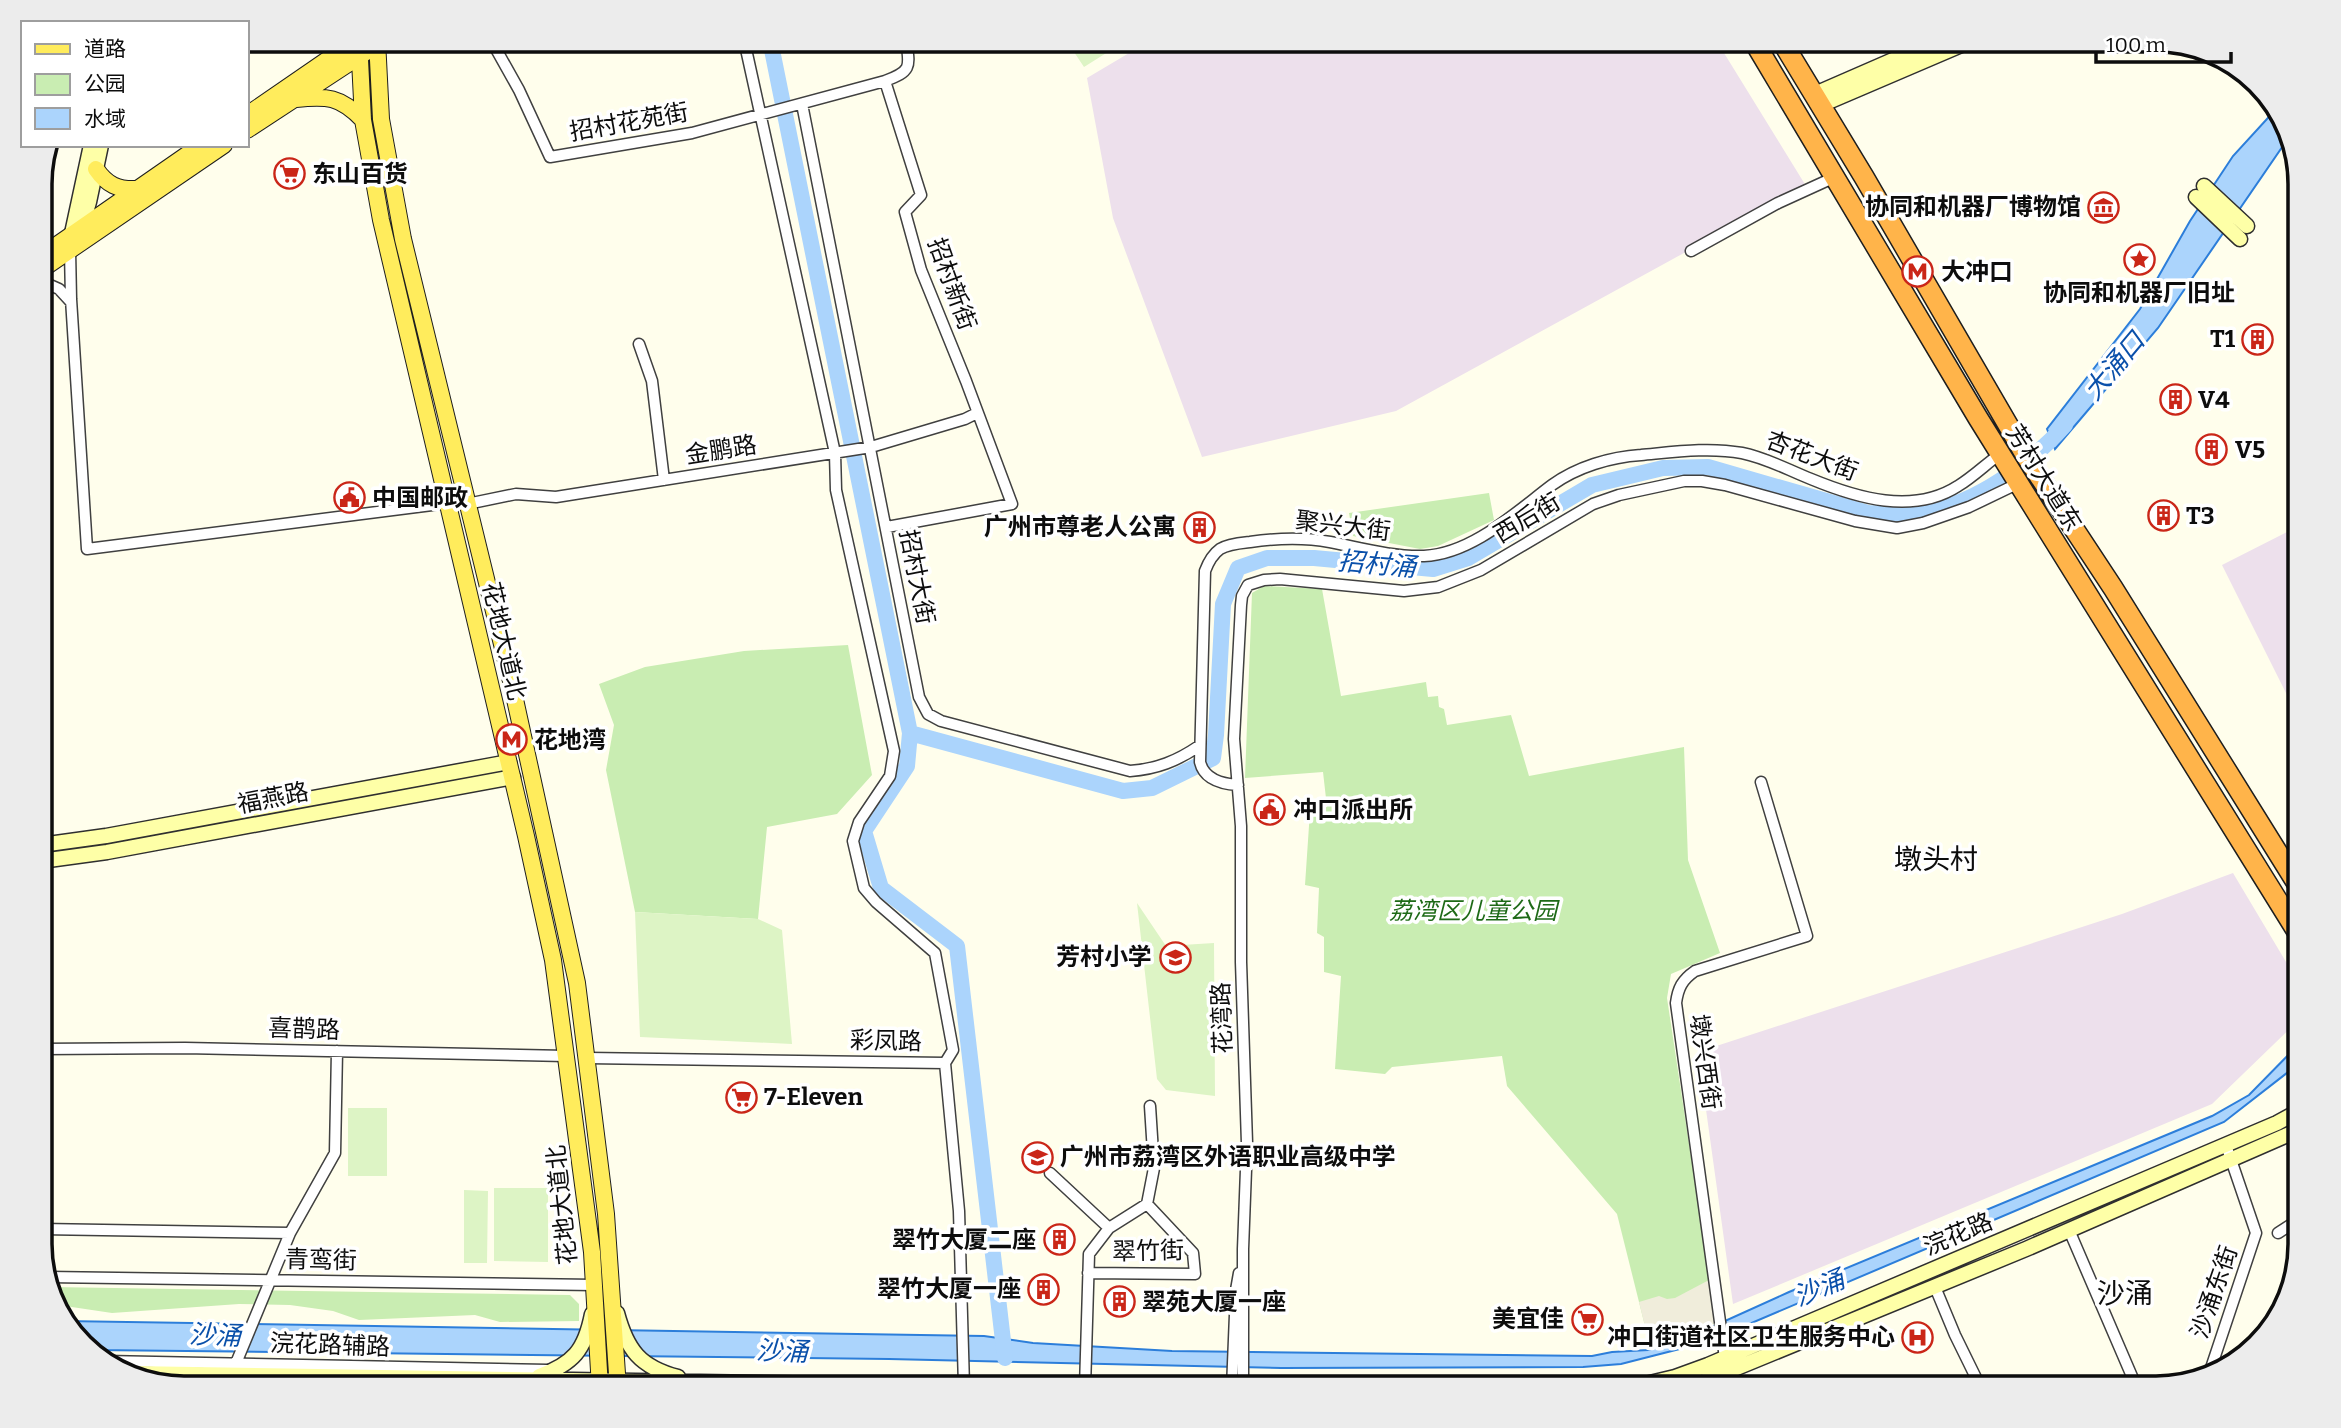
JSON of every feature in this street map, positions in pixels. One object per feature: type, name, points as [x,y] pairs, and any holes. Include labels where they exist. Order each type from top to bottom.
[{"type":"highway","name":"芳村大道东","points":[[1760,52],[2011,470],[2288,916]]},
{"type":"highway","name":"芳村大道东","points":[[1789,52],[2029,461],[2288,869]]},
{"type":"main road","points":[[1818,100],[1915,52]]},
{"type":"main road","points":[[1818,100],[1942,52]]},
{"type":"main road","points":[[248,114],[347,53]]},
{"type":"main road","points":[[248,129],[293,99],[350,53]]},
{"type":"main road","name":"花地大道北","points":[[358,53],[363,120],[381,220],[511,769],[553,960],[583,1170],[600,1376]]},
{"type":"main road","name":"花地大道北","points":[[379,53],[380,109],[403,239],[547,838],[577,983],[606,1214],[617,1376]]},
{"type":"main road","points":[[293,99],[334,98],[363,120]]},
{"type":"main road","points":[[74,238],[91,147]]},
{"type":"main road","points":[[74,238],[101,147]]},
{"type":"main road","points":[[53,258],[74,238],[137,189],[198,147]]},
{"type":"main road","points":[[53,249],[221,147]]},
{"type":"main road","points":[[96,169],[110,185],[125,190],[137,189]]},
{"type":"main road","points":[[2240,239],[2200,191],[2247,226]]},
{"type":"main road","name":"福燕路","points":[[53,843],[511,769]]},
{"type":"main road","name":"福燕路","points":[[53,859],[107,852],[511,769]]},
{"type":"main road","name":"浣花路","points":[[1717,1376],[2069,1230],[2229,1152],[2288,1118]]},
{"type":"main road","name":"浣花路","points":[[1677,1376],[1723,1351],[2229,1152],[2288,1133]]},
{"type":"main road","points":[[551,1375],[573,1358],[587,1339],[594,1303]]},
{"type":"main road","points":[[614,1307],[626,1341],[638,1357],[649,1367],[668,1376]]},
{"type":"main road","points":[[492,1376],[556,1376]]},
{"type":"street","name":"招村花苑街","points":[[498,53],[550,157],[692,133],[885,81]]},
{"type":"street","points":[[748,53],[766,113],[839,452],[836,490],[894,751],[890,776],[859,822],[853,841],[864,888],[876,902],[935,953],[953,1049],[945,1063]]},
{"type":"street","points":[[885,81],[908,69],[907,53]]},
{"type":"street","name":"招村新街","points":[[885,81],[921,195],[905,212],[921,270],[967,381],[1012,504],[887,527]]},
{"type":"street","name":"招村大街","points":[[800,104],[919,697],[928,713],[941,720],[1130,771],[1148,770],[1199,750]]},
{"type":"street","points":[[1691,251],[1779,203],[1835,177]]},
{"type":"street","points":[[74,238],[71,302],[87,549],[448,503]]},
{"type":"street","points":[[53,286],[71,302]]},
{"type":"street","points":[[639,345],[652,381],[664,480]]},
{"type":"street","name":"金鹏路","points":[[467,504],[516,494],[556,497],[869,447],[965,419],[977,413]]},
{"type":"street","name":"杏花大街","points":[[1597,463],[1623,457],[1679,452],[1741,453],[1767,460],[1857,496],[1903,502],[1925,500],[2011,470]]},
{"type":"street","name":"聚兴大街","points":[[1199,750],[1204,582],[1208,563],[1217,551],[1223,547],[1247,542],[1300,538],[1390,554],[1440,554],[1492,530],[1516,515],[1553,485],[1597,463]]},
{"type":"street","name":"西后街","points":[[1238,785],[1234,739],[1241,605],[1244,590],[1255,582],[1280,579],[1320,581],[1404,591],[1438,587],[1459,581],[1481,570],[1592,504],[1619,495],[1684,481],[1726,485],[1855,521],[1897,528],[1923,523],[1969,508],[2011,470]]},
{"type":"street","points":[[1199,750],[1202,770],[1220,782],[1238,785]]},
{"type":"street","name":"墩兴西街","points":[[1723,1351],[1676,1003],[1678,989],[1685,978],[1695,971],[1807,936],[1761,782]]},
{"type":"street","name":"花湾路","points":[[1236,1376],[1247,1143],[1238,785]]},
{"type":"street","name":"喜鹊路","points":[[53,1049],[185,1048],[566,1056]]},
{"type":"street","points":[[234,1376],[290,1233],[335,1153],[337,1051]]},
{"type":"street","name":"彩凤路","points":[[587,1058],[945,1063],[959,1211],[964,1376]]},
{"type":"street","points":[[1147,1204],[1154,1168],[1150,1106]]},
{"type":"street","name":"沙涌东街","points":[[2213,1362],[2256,1233],[2229,1152]]},
{"type":"street","points":[[1050,1173],[1109,1228]]},
{"type":"street","name":"翠竹街","points":[[1085,1376],[1088,1254],[1109,1228],[1147,1204],[1193,1253],[1195,1274],[1088,1273]]},
{"type":"street","points":[[2278,1233],[2288,1226]]},
{"type":"street","points":[[53,1229],[290,1233]]},
{"type":"street","points":[[2069,1230],[2132,1376]]},
{"type":"street","name":"青鸾街","points":[[57,1277],[270,1280],[594,1303]]},
{"type":"street","points":[[1936,1287],[1975,1376]]},
{"type":"street","name":"浣花路辅路","points":[[134,1365],[218,1376]]},
{"type":"street","name":"浣花路辅路","points":[[428,1376],[526,1375]]},
{"type":"shaded area","points":[[1724,52],[1806,186],[1396,411],[1202,457],[1113,218],[1087,78],[1130,53]]},
{"type":"shaded area","points":[[2288,532],[2288,697],[2222,565]]},
{"type":"shaded area","points":[[2233,873],[2288,965],[2288,1031],[2212,1104],[1733,1304],[1698,1052],[2122,914]]},
{"type":"shaded area","points":[[1709,1280],[1716,1323],[1648,1338],[1639,1302],[1659,1296],[1675,1298]]},
{"type":"green space","points":[[1074,53],[1107,53],[1084,67]]},
{"type":"green space","points":[[1489,493],[1494,520],[1438,546],[1420,549],[1353,536],[1349,513]]},
{"type":"green space","name":"荔湾区儿童公园","points":[[1264,586],[1322,589],[1341,696],[1426,682],[1428,697],[1438,696],[1439,707],[1444,709],[1447,725],[1511,715],[1529,776],[1684,747],[1688,860],[1720,953],[1671,974],[1667,998],[1716,1323],[1648,1338],[1617,1214],[1507,1086],[1502,1056],[1392,1067],[1385,1074],[1335,1069],[1341,976],[1324,972],[1324,937],[1317,933],[1319,888],[1305,885],[1310,811],[1327,807],[1323,772],[1245,778],[1252,593]]},
{"type":"green space","points":[[848,645],[872,775],[837,814],[767,827],[758,919],[635,912],[606,770],[614,725],[599,684],[645,667],[744,651]]},
{"type":"green space","points":[[1137,903],[1166,946],[1214,943],[1215,1096],[1166,1090],[1157,1079]]},
{"type":"green space","points":[[635,912],[758,919],[782,930],[792,1044],[640,1037]]},
{"type":"green space","points":[[348,1108],[387,1108],[387,1176],[348,1176]]},
{"type":"green space","points":[[494,1188],[548,1188],[548,1262],[494,1261]]},
{"type":"green space","points":[[464,1190],[488,1191],[487,1263],[464,1263]]},
{"type":"green space","points":[[60,1287],[570,1295],[579,1304],[579,1321],[500,1322],[475,1315],[359,1320],[333,1311],[290,1305],[239,1304],[112,1313],[69,1307]]},
{"type":"water","name":"大涌口","points":[[2269,116],[2282,147],[2158,328],[2055,449],[2047,429],[2140,309],[2190,221],[2233,156]]},
{"type":"water","points":[[2288,1055],[2288,1072],[2224,1122],[1707,1342],[1621,1364],[1583,1367],[1281,1368],[889,1359],[107,1350],[91,1337],[78,1321],[984,1336],[1033,1343],[1172,1351],[1592,1356],[1648,1350],[1683,1340],[1789,1292],[2212,1116],[2249,1095]]},
{"type":"waterway","points":[[773,53],[910,733],[907,766],[864,831],[881,888],[957,946],[1005,1358]]},
{"type":"waterway","name":"招村涌","points":[[910,733],[1123,791],[1152,788],[1213,758],[1223,604],[1238,568],[1267,558],[1314,558],[1433,569],[1468,558],[1592,485],[1663,468],[1708,467],[1868,513],[1930,511],[1957,503],[1991,486],[2024,464],[2065,425]]},
{"type":"place","name":"东山百货","points":[[289,174]]},
{"type":"place","name":"协同和机器厂博物馆","points":[[2104,207]]},
{"type":"place","name":"协同和机器厂旧址","points":[[2139,259]]},
{"type":"place","name":"大冲口","points":[[1918,272]]},
{"type":"place","name":"T1","points":[[2258,339]]},
{"type":"place","name":"V4","points":[[2175,400]]},
{"type":"place","name":"V5","points":[[2212,450]]},
{"type":"place","name":"中国邮政","points":[[349,498]]},
{"type":"place","name":"T3","points":[[2163,516]]},
{"type":"place","name":"广州市尊老人公寓","points":[[1199,527]]},
{"type":"place","name":"花地湾","points":[[511,740]]},
{"type":"place","name":"冲口派出所","points":[[1270,810]]},
{"type":"place","name":"芳村小学","points":[[1175,957]]},
{"type":"place","name":"7-Eleven","points":[[741,1097]]},
{"type":"place","name":"广州市荔湾区外语职业高级中学","points":[[1037,1157]]},
{"type":"place","name":"翠竹大厦二座","points":[[1059,1240]]},
{"type":"place","name":"翠竹大厦一座","points":[[1044,1289]]},
{"type":"place","name":"翠苑大厦一座","points":[[1119,1302]]},
{"type":"place","name":"美宜佳","points":[[1587,1319]]},
{"type":"place","name":"冲口街道社区卫生服务中心","points":[[1918,1337]]},
{"type":"district","name":"墩头村","points":[[1936,859]]},
{"type":"district","name":"沙涌","points":[[2125,1293]]}]
